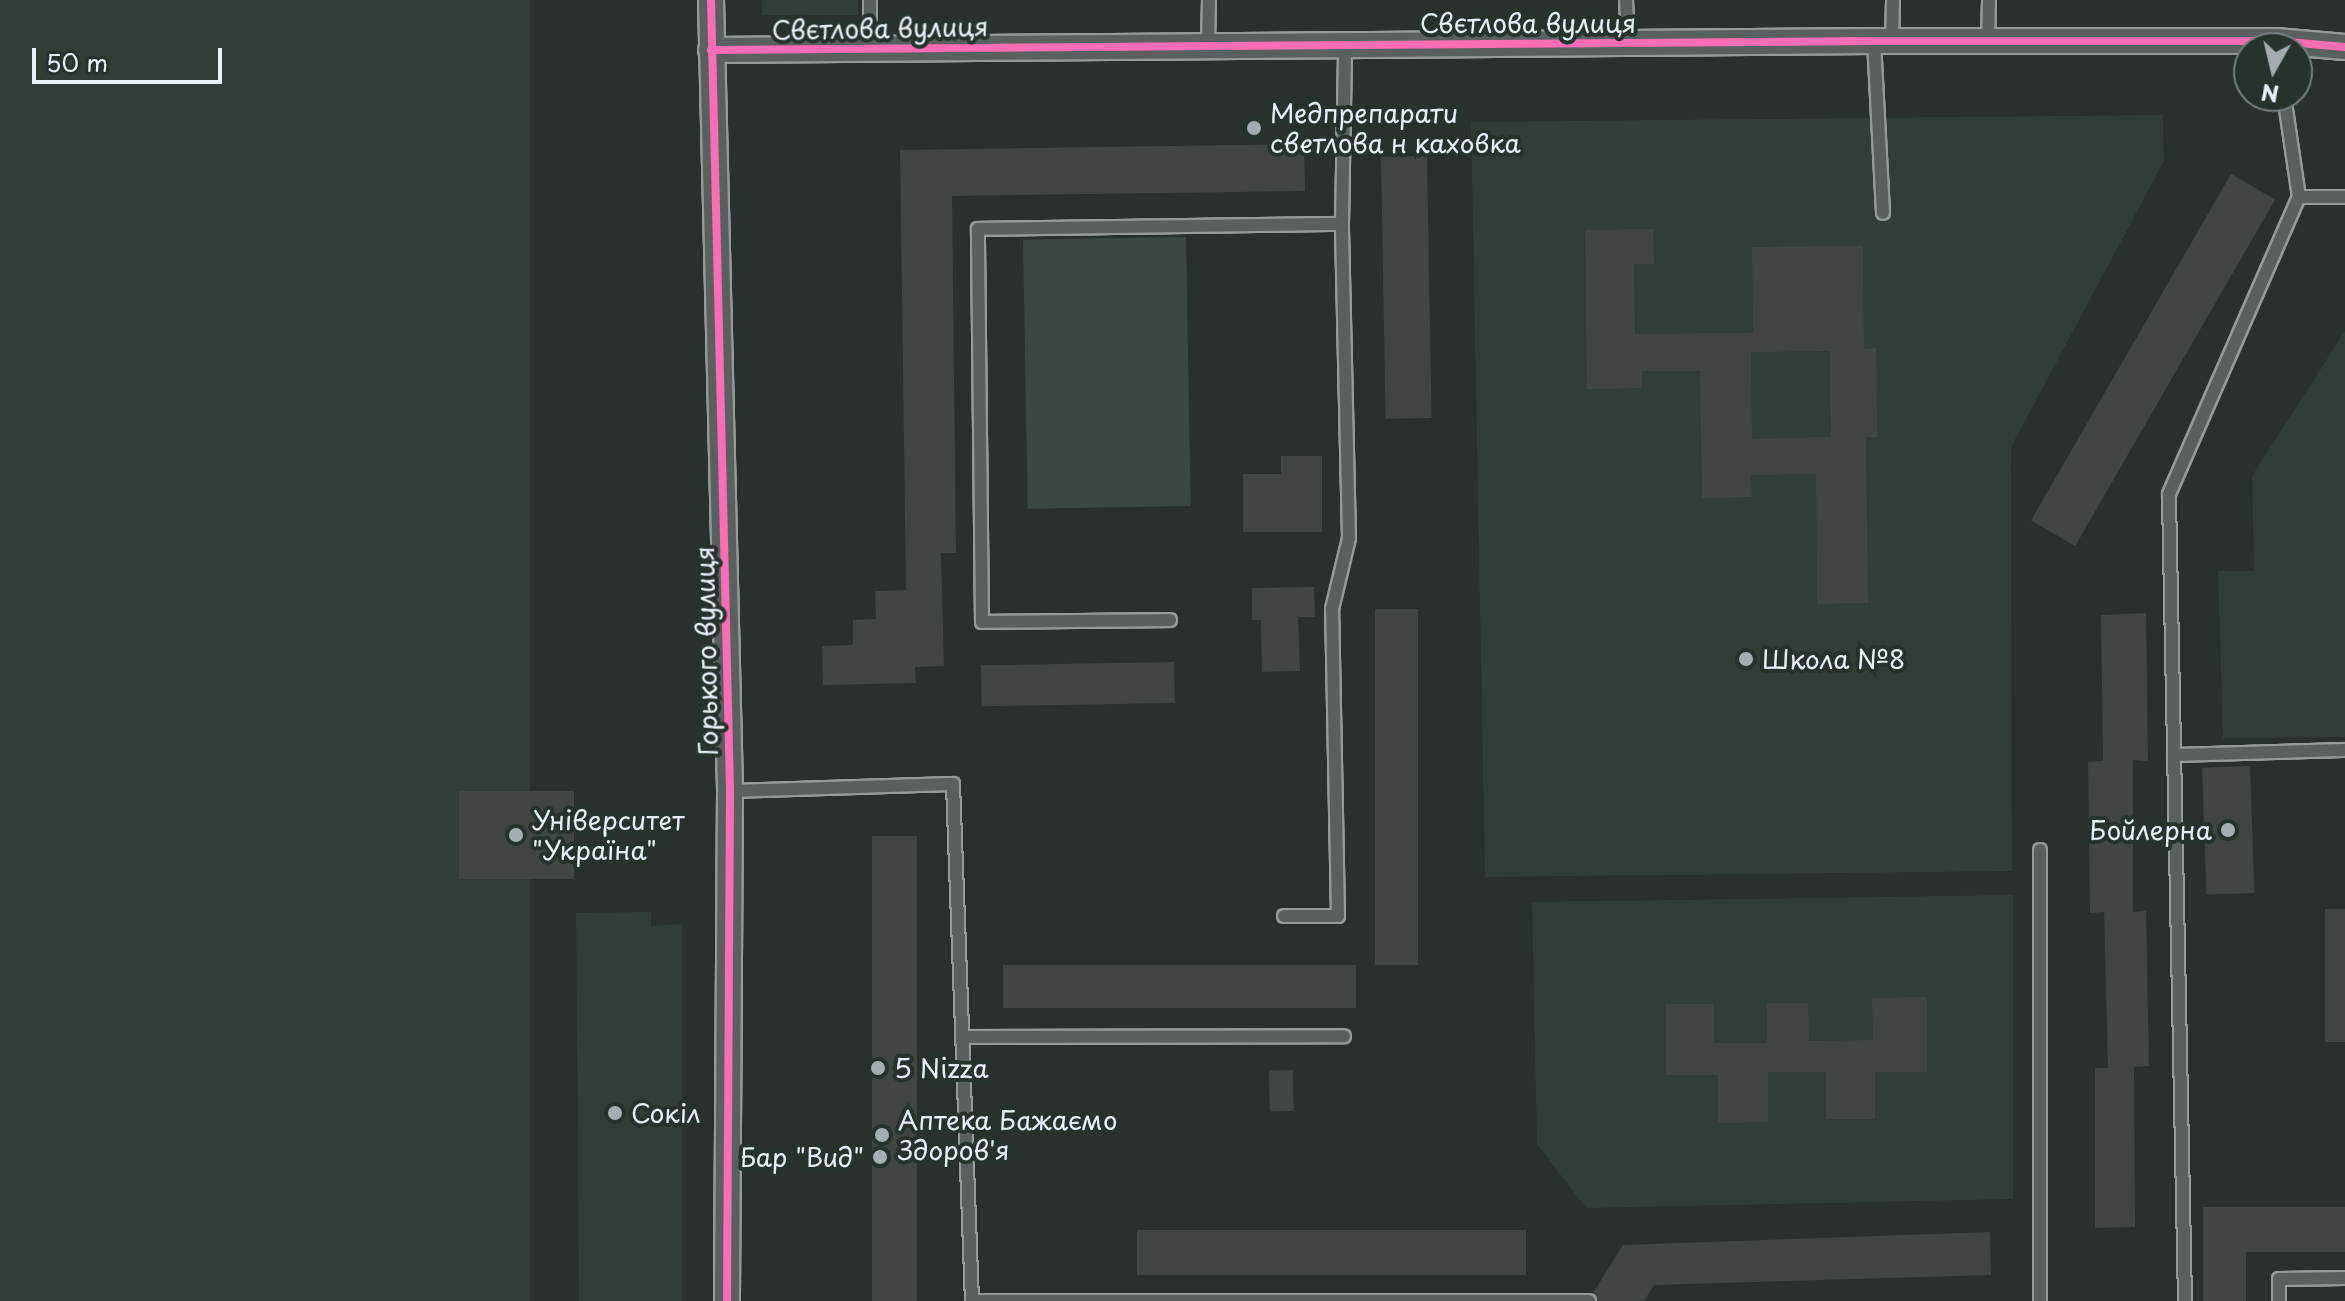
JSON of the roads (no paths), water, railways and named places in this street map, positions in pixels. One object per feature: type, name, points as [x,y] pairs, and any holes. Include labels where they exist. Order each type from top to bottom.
[{"type":"street","name":"Горького вулиця","points":[[711,0],[730,791],[727,1301]]},
{"type":"street","name":"Свєтлова вулиця","points":[[711,50],[1208,43],[2233,44]]},
{"type":"street","name":"Свєтлова вулиця","points":[[2313,46],[2345,47]]},
{"type":"lane","points":[[870,0],[870,47]]},
{"type":"lane","points":[[1208,43],[1209,0]]},
{"type":"lane","points":[[1626,0],[1628,43]]},
{"type":"lane","points":[[1883,213],[1883,42],[1893,0]]},
{"type":"lane","points":[[1988,44],[1989,0]]},
{"type":"lane","points":[[1284,916],[1338,916],[1332,609],[1349,538],[1342,224],[1345,44]]},
{"type":"lane","points":[[2185,1301],[2169,494],[2299,197],[2286,112]]},
{"type":"lane","points":[[2299,197],[2345,197]]},
{"type":"lane","points":[[1170,620],[982,622],[978,229],[1342,224]]},
{"type":"lane","points":[[2174,755],[2345,750]]},
{"type":"lane","points":[[730,791],[953,784],[972,1301],[1589,1301]]},
{"type":"lane","points":[[2040,850],[2040,1301]]},
{"type":"lane","points":[[962,1037],[1344,1036]]},
{"type":"lane","points":[[2279,1301],[2279,1279],[2345,1278]]},
{"type":"place","name":"Медпрепарати светлова н каховка","points":[[1254,128]]},
{"type":"place","name":"Школа №8","points":[[1746,659]]},
{"type":"place","name":"Бойлерна","points":[[2228,830]]},
{"type":"place","name":"Університет \"Україна\"","points":[[516,835]]},
{"type":"place","name":"5 Nizza","points":[[878,1068]]},
{"type":"place","name":"Сокіл","points":[[615,1113]]},
{"type":"place","name":"Аптека Бажаємо Здоров'я","points":[[882,1135]]},
{"type":"place","name":"Бар \"Вид\"","points":[[880,1157]]}]
